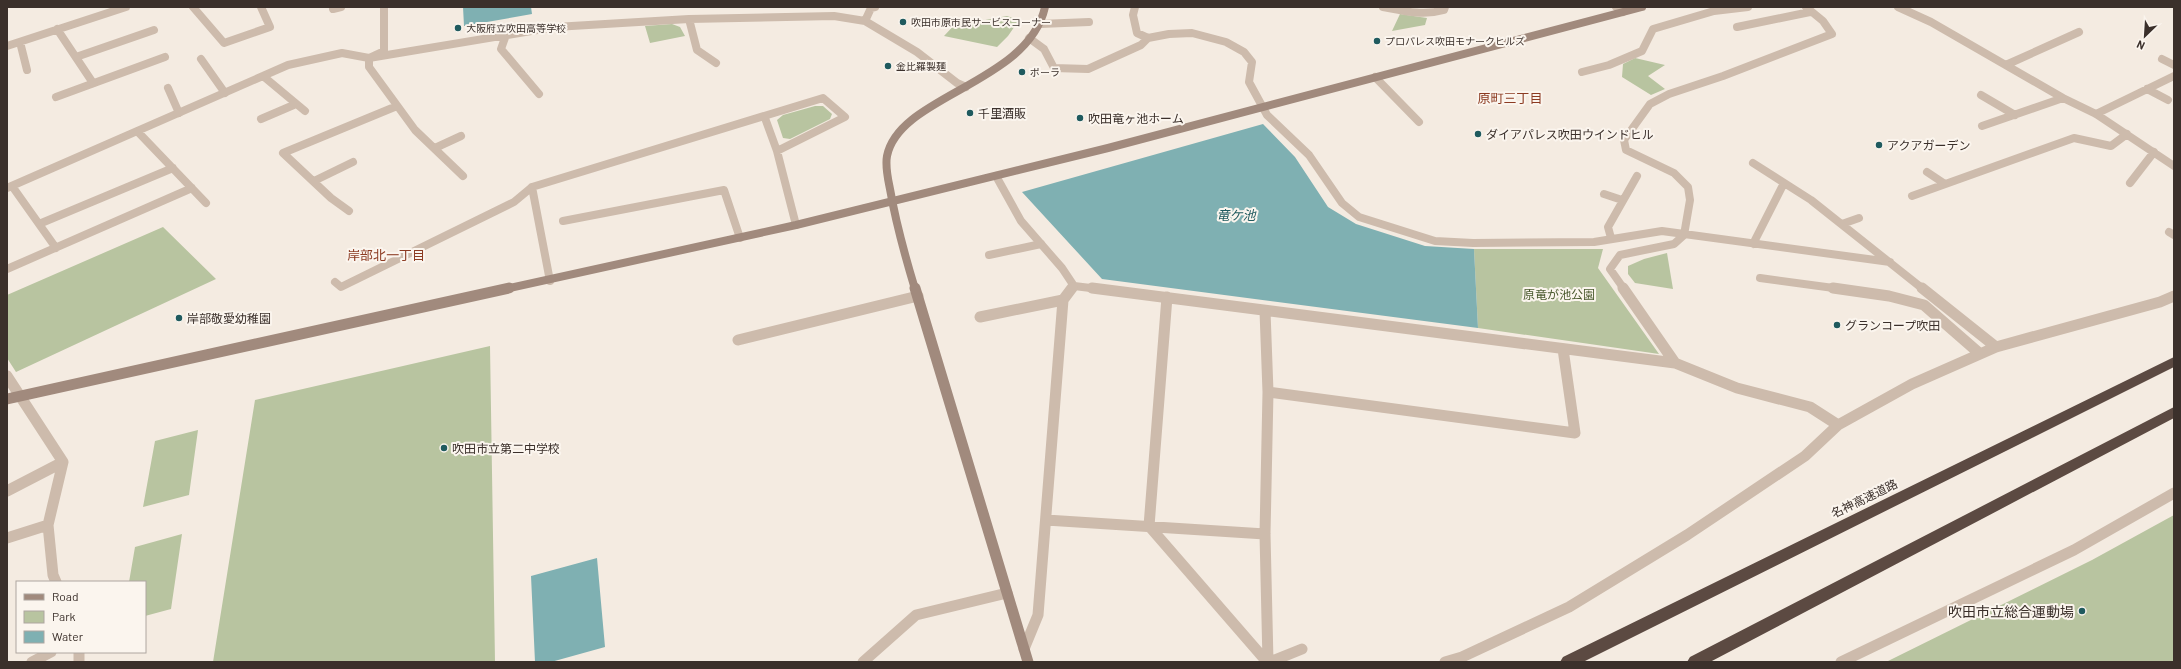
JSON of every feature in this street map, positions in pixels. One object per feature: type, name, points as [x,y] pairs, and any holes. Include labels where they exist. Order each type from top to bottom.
[{"type":"highway","name":"名神高速道路","points":[[1568,662],[2174,362]]},
{"type":"highway","points":[[1695,662],[2174,412]]},
{"type":"street","points":[[7,46],[126,7]]},
{"type":"street","points":[[193,7],[224,44],[270,27],[261,7]]},
{"type":"street","points":[[333,9],[341,7]]},
{"type":"street","points":[[369,58],[384,51],[384,7]]},
{"type":"street","points":[[834,7],[834,16]]},
{"type":"street","points":[[865,21],[871,8],[875,7]]},
{"type":"street","points":[[1028,662],[896,226],[894,200],[887,156],[893,141],[904,126],[923,112],[1000,66],[1029,38],[1040,24],[1045,7]]},
{"type":"street","points":[[1135,7],[1133,15],[1137,33],[1148,38]]},
{"type":"street","points":[[1383,7],[1433,14],[1444,10],[1445,7]]},
{"type":"street","points":[[1616,7],[1624,12]]},
{"type":"street","points":[[7,399],[550,281],[796,225],[996,176],[1642,7]]},
{"type":"street","points":[[1582,72],[1609,65],[1642,51],[1653,29],[1714,11],[1748,7]]},
{"type":"street","points":[[1898,7],[1932,22],[2008,64],[2063,98],[2096,114],[2174,166]]},
{"type":"street","points":[[1675,364],[1610,270],[1620,255],[1674,244],[1684,235],[1690,194],[1686,182],[1673,172],[1626,150],[1624,140],[1650,104],[1832,34],[1822,21],[1808,9],[1737,27]]},
{"type":"street","points":[[56,248],[10,187],[288,65],[342,53],[369,58],[555,27],[689,19],[834,16],[865,21],[917,52],[957,83],[966,87]]},
{"type":"street","points":[[689,19],[697,50],[716,63]]},
{"type":"street","points":[[1040,24],[1089,22]]},
{"type":"street","points":[[57,29],[93,83]]},
{"type":"street","points":[[76,57],[154,30]]},
{"type":"street","points":[[2008,64],[2080,32]]},
{"type":"street","points":[[1029,38],[1044,49],[1054,68],[1073,70],[1088,69],[1141,45],[1148,38],[1169,34],[1192,33],[1226,42],[1244,52],[1252,62],[1249,82],[1267,115],[1309,155],[1342,203],[1359,217],[1435,241],[1533,243],[1594,242],[1611,238],[1662,231],[1890,262]]},
{"type":"street","points":[[506,35],[501,48],[539,94]]},
{"type":"street","points":[[20,42],[27,70]]},
{"type":"street","points":[[56,97],[165,58]]},
{"type":"street","points":[[369,58],[368,67],[415,130],[463,176]]},
{"type":"street","points":[[2162,59],[2174,65]]},
{"type":"street","points":[[201,60],[225,93]]},
{"type":"street","points":[[263,76],[305,111]]},
{"type":"street","points":[[2096,114],[2174,76]]},
{"type":"street","points":[[1375,77],[1419,122]]},
{"type":"street","points":[[168,88],[179,113]]},
{"type":"street","points":[[2147,89],[2168,100]]},
{"type":"street","points":[[1981,95],[2014,114]]},
{"type":"street","points":[[335,282],[341,287],[514,202],[532,187],[765,118],[823,98],[844,117],[777,151]]},
{"type":"street","points":[[1982,126],[2063,98]]},
{"type":"street","points":[[261,119],[296,104]]},
{"type":"street","points":[[349,211],[331,198],[283,153],[397,106]]},
{"type":"street","points":[[765,118],[777,151],[796,225]]},
{"type":"street","points":[[138,132],[206,203]]},
{"type":"street","points":[[1912,196],[2074,138],[2111,146],[2127,134]]},
{"type":"street","points":[[435,148],[461,136]]},
{"type":"street","points":[[2130,183],[2154,152]]},
{"type":"street","points":[[314,181],[352,162]]},
{"type":"street","points":[[1753,163],[1812,200],[1996,347]]},
{"type":"street","points":[[39,224],[173,168]]},
{"type":"street","points":[[1927,172],[1945,184]]},
{"type":"street","points":[[996,176],[1021,221],[1074,286],[1563,348],[1675,364],[1737,388],[1810,407],[1838,425]]},
{"type":"street","points":[[1611,238],[1608,227],[1637,176]]},
{"type":"street","points":[[1753,244],[1784,183]]},
{"type":"street","points":[[532,187],[550,281]]},
{"type":"street","points":[[7,269],[192,188]]},
{"type":"street","points":[[563,221],[724,190],[740,238]]},
{"type":"street","points":[[1604,194],[1622,200]]},
{"type":"street","points":[[1842,224],[1859,218]]},
{"type":"street","points":[[989,256],[1041,244]]},
{"type":"street","points":[[1760,278],[1889,296],[1924,305],[1979,353]]},
{"type":"street","points":[[1024,649],[1038,616],[1063,300],[1074,286]]},
{"type":"street","points":[[738,340],[918,296]]},
{"type":"street","points":[[1445,662],[1462,657],[1568,608],[1687,535],[1805,456],[1838,425],[1912,384],[1979,353],[1996,347],[2160,302],[2174,296]]},
{"type":"street","points":[[1167,297],[1149,526],[1268,662]]},
{"type":"street","points":[[980,317],[1063,300]]},
{"type":"street","points":[[1265,311],[1268,392],[1265,534],[1268,662]]},
{"type":"street","points":[[1268,392],[1575,433],[1563,348]]},
{"type":"street","points":[[7,376],[63,462],[48,525],[53,575],[56,581]]},
{"type":"street","points":[[7,491],[63,462]]},
{"type":"street","points":[[1841,662],[2074,550],[2174,493]]},
{"type":"street","points":[[1046,520],[1265,534]]},
{"type":"street","points":[[7,538],[48,525]]},
{"type":"street","points":[[863,662],[916,615],[1007,593]]},
{"type":"street","points":[[1268,662],[1302,649]]},
{"type":"street","points":[[32,662],[49,653]]},
{"type":"green space","points":[[1400,14],[1427,18],[1425,25],[1392,31]]},
{"type":"green space","points":[[1007,16],[1019,20],[1008,36],[997,47],[944,36],[958,21],[969,23]]},
{"type":"green space","points":[[672,24],[680,27],[685,36],[650,43],[645,26]]},
{"type":"green space","points":[[1635,58],[1665,65],[1648,76],[1665,89],[1651,95],[1622,77],[1623,64]]},
{"type":"green space","points":[[815,106],[823,106],[832,114],[830,119],[790,139],[783,138],[777,120],[783,115]]},
{"type":"green space","points":[[163,227],[216,279],[16,372],[7,358],[7,295]]},
{"type":"green space","name":"原竜が池公園","points":[[1474,249],[1603,249],[1598,268],[1659,354],[1478,328]]},
{"type":"green space","points":[[1667,253],[1673,289],[1635,283],[1628,274],[1628,266],[1644,259]]},
{"type":"green space","points":[[490,346],[495,662],[213,662],[255,400]]},
{"type":"green space","points":[[198,430],[189,495],[143,507],[155,441]]},
{"type":"green space","name":"吹田市立総合運動場","points":[[2174,515],[2174,662],[1886,662],[2092,560]]},
{"type":"green space","points":[[182,534],[171,609],[146,616],[146,581],[129,581],[135,547]]},
{"type":"water","points":[[463,7],[531,7],[532,14],[464,26]]},
{"type":"water","name":"竜ケ池","points":[[1263,124],[1295,157],[1328,207],[1356,224],[1425,246],[1474,249],[1478,328],[1102,279],[1022,192]]},
{"type":"water","points":[[597,558],[605,647],[551,662],[535,662],[531,576]]},
{"type":"place","name":"吹田市原市民サービスコーナー","points":[[903,22]]},
{"type":"place","name":"大阪府立吹田高等学校","points":[[458,28]]},
{"type":"place","name":"プロパレス吹田モナークヒルズ","points":[[1377,41]]},
{"type":"place","name":"金比羅製麺","points":[[888,66]]},
{"type":"place","name":"ポーラ","points":[[1022,72]]},
{"type":"place","name":"千里酒販","points":[[970,113]]},
{"type":"place","name":"吹田竜ヶ池ホーム","points":[[1080,118]]},
{"type":"place","name":"ダイアパレス吹田ウインドヒル","points":[[1478,134]]},
{"type":"place","name":"アクアガーデン","points":[[1879,145]]},
{"type":"place","name":"岸部敬愛幼稚園","points":[[179,318]]},
{"type":"place","name":"グランコープ吹田","points":[[1837,325]]},
{"type":"place","name":"吹田市立第二中学校","points":[[444,448]]},
{"type":"place","name":"吹田市立総合運動場","points":[[2082,611]]},
{"type":"district","name":"原町三丁目","points":[[1510,98]]},
{"type":"district","name":"岸部北一丁目","points":[[386,255]]}]
